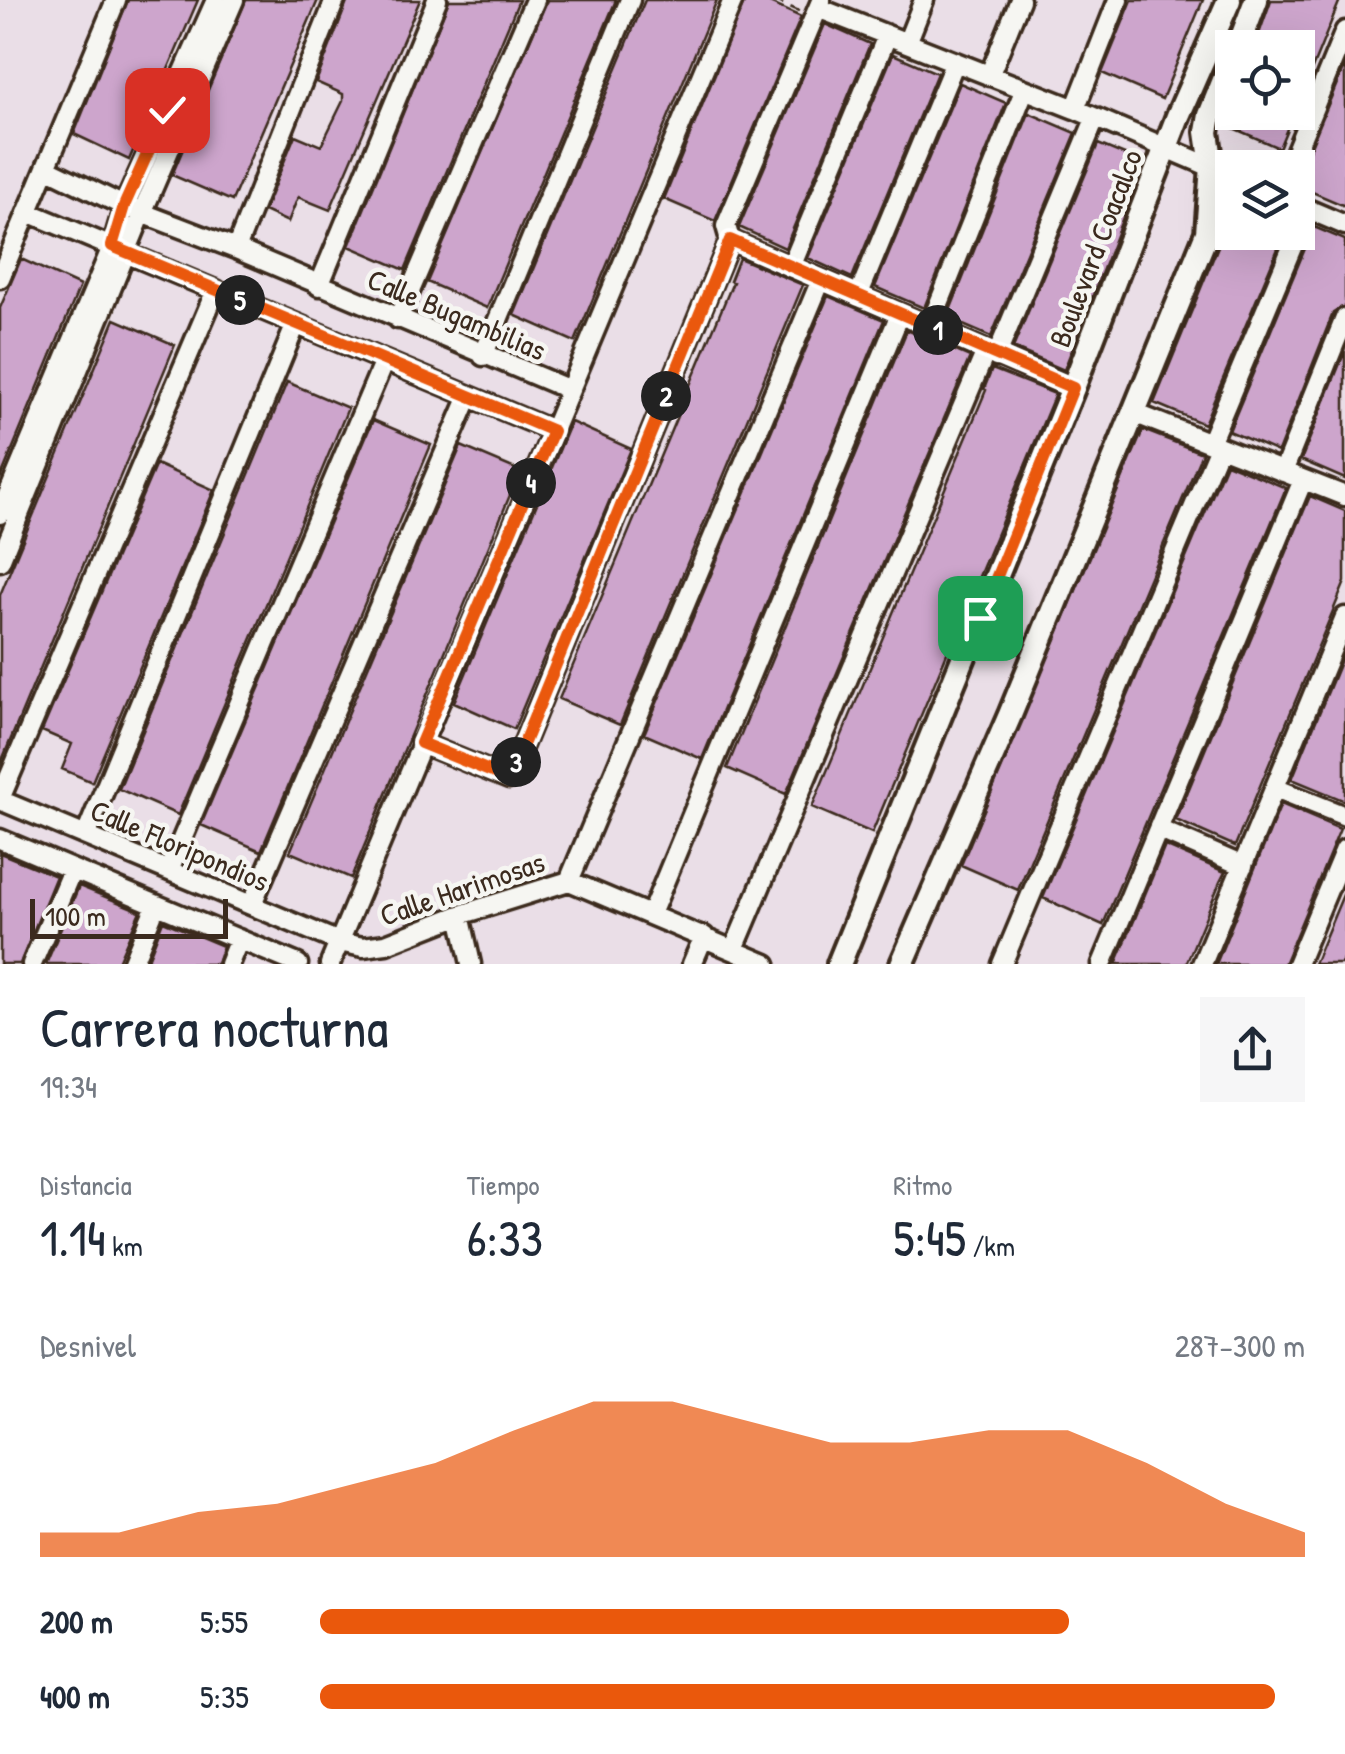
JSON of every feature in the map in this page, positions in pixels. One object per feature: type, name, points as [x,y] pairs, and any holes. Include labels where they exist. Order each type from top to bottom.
[{"type":"main road","name":"Boulevard Coacalco","points":[[839,964],[1229,0]]},
{"type":"main road","points":[[1245,30],[1256,0]]},
{"type":"main road","points":[[1215,102],[1206,132],[1215,154]]},
{"type":"main road","points":[[902,964],[1134,413],[1207,233],[1215,200]]},
{"type":"street","points":[[0,278],[8,237],[28,212],[116,0]]},
{"type":"street","points":[[0,561],[216,0]]},
{"type":"street","points":[[133,210],[234,0]]},
{"type":"street","points":[[236,249],[336,0]]},
{"type":"street","points":[[319,286],[436,0]]},
{"type":"street","points":[[398,319],[535,0]]},
{"type":"street","points":[[482,356],[630,0]]},
{"type":"street","name":"Calle Bugambilias","points":[[46,168],[133,210],[236,249],[570,390],[733,0]]},
{"type":"street","points":[[907,44],[924,0]]},
{"type":"street","points":[[989,76],[1020,0]]},
{"type":"street","points":[[1075,109],[1118,0]]},
{"type":"street","points":[[421,743],[509,779],[730,240],[726,226],[818,8],[1215,168]]},
{"type":"street","points":[[1296,150],[1345,31]]},
{"type":"street","points":[[791,267],[886,36]]},
{"type":"street","points":[[858,296],[955,62]]},
{"type":"street","points":[[930,326],[1024,91]]},
{"type":"street","points":[[734,950],[1096,119]]},
{"type":"street","points":[[28,212],[553,431]]},
{"type":"street","points":[[1315,212],[1345,225]]},
{"type":"street","points":[[730,240],[1073,388]]},
{"type":"street","points":[[0,514],[119,250]]},
{"type":"street","points":[[1002,964],[1214,445],[1287,250]]},
{"type":"street","points":[[569,881],[821,280]]},
{"type":"street","points":[[0,800],[216,290]]},
{"type":"street","points":[[651,914],[900,314]]},
{"type":"street","points":[[1283,472],[1345,318]]},
{"type":"street","points":[[86,835],[296,324]]},
{"type":"street","points":[[169,870],[384,361]]},
{"type":"street","points":[[330,964],[570,390]]},
{"type":"street","points":[[252,904],[469,396]]},
{"type":"street","points":[[1134,413],[1345,496]]},
{"type":"street","points":[[1102,964],[1303,480]]},
{"type":"street","points":[[1202,964],[1345,617]]},
{"type":"street","points":[[1274,788],[1345,816]]},
{"type":"street","name":"Calle Floripondios","points":[[0,800],[339,942]]},
{"type":"street","points":[[1158,830],[1242,866]]},
{"type":"street","points":[[0,839],[298,964]]},
{"type":"street","points":[[1297,964],[1345,849]]},
{"type":"street","points":[[32,964],[72,870]]},
{"type":"street","name":"Calle Harimosas","points":[[339,942],[363,947],[386,944],[460,915],[569,881],[766,964]]},
{"type":"street","points":[[132,964],[156,905]]},
{"type":"street","points":[[460,915],[471,964]]},
{"type":"street","points":[[692,964],[704,936]]},
{"type":"street","points":[[229,964],[239,939]]},
{"type":"path","points":[[774,0],[818,8]]},
{"type":"building","points":[[128,0],[198,0],[129,160],[74,134]]},
{"type":"building","points":[[246,0],[318,0],[232,201],[172,175]]},
{"type":"building","points":[[348,0],[420,0],[330,210],[298,197],[288,222],[264,211],[295,135],[321,146],[343,101],[343,94],[316,82]]},
{"type":"building","points":[[449,0],[519,0],[405,270],[349,246]]},
{"type":"building","points":[[547,0],[616,0],[487,308],[427,282]]},
{"type":"building","points":[[645,0],[717,0],[575,342],[514,315]]},
{"type":"building","points":[[745,0],[763,0],[801,17],[715,221],[664,199]]},
{"type":"building","points":[[1132,0],[1203,0],[1162,99],[1102,73]]},
{"type":"building","points":[[1271,0],[1340,0],[1315,61],[1315,30],[1260,30]]},
{"type":"building","points":[[825,24],[870,44],[785,248],[739,227]]},
{"type":"building","points":[[893,54],[937,73],[852,278],[808,258]]},
{"type":"building","points":[[1345,64],[1345,206],[1315,193],[1315,150],[1309,150]]},
{"type":"building","points":[[960,83],[1006,103],[924,308],[875,287]]},
{"type":"building","points":[[1029,113],[1076,133],[991,337],[947,318]]},
{"type":"building","points":[[1238,130],[1286,130],[1279,148]]},
{"type":"building","points":[[1098,144],[1144,163],[1064,370],[1013,348]]},
{"type":"building","points":[[1315,227],[1345,240],[1345,306],[1333,313],[1278,452],[1229,431],[1304,250],[1315,250]]},
{"type":"building","points":[[1217,250],[1277,250],[1204,424],[1154,403]]},
{"type":"building","points":[[739,258],[803,285],[620,725],[559,699],[733,282],[730,281]]},
{"type":"building","points":[[21,259],[80,286],[0,479],[0,308]]},
{"type":"building","points":[[828,296],[884,320],[702,759],[644,734]]},
{"type":"building","points":[[115,319],[175,345],[0,765],[0,595]]},
{"type":"building","points":[[907,330],[970,357],[786,794],[727,768]]},
{"type":"building","points":[[1345,351],[1345,479],[1301,460]]},
{"type":"building","points":[[992,369],[1055,394],[872,833],[812,807]]},
{"type":"building","points":[[287,382],[348,408],[178,815],[119,789]]},
{"type":"building","points":[[373,420],[431,445],[261,851],[201,825]]},
{"type":"building","points":[[571,422],[631,449],[514,729],[454,702]]},
{"type":"building","points":[[1143,430],[1202,453],[1018,890],[961,865]]},
{"type":"building","points":[[461,446],[520,471],[351,878],[290,852]]},
{"type":"building","points":[[1226,463],[1286,488],[1103,925],[1043,898]]},
{"type":"building","points":[[156,464],[214,490],[92,782],[62,769],[72,744],[42,731]]},
{"type":"building","points":[[1310,496],[1345,511],[1345,582],[1235,846],[1176,820]]},
{"type":"building","points":[[1345,650],[1345,801],[1292,779]]},
{"type":"building","points":[[1281,804],[1340,829],[1284,964],[1216,964]]},
{"type":"building","points":[[1165,846],[1225,872],[1186,964],[1116,964]]},
{"type":"building","points":[[0,853],[56,876],[20,964],[0,964]]},
{"type":"building","points":[[79,886],[140,911],[117,964],[46,964]]},
{"type":"building","points":[[1345,890],[1345,955],[1341,964],[1314,964]]},
{"type":"building","points":[[163,921],[223,946],[217,964],[146,964]]},
{"type":"route","points":[[167,110],[124,206],[112,246],[553,431],[421,743],[509,779],[730,240],[1073,388],[980,618]]}]
